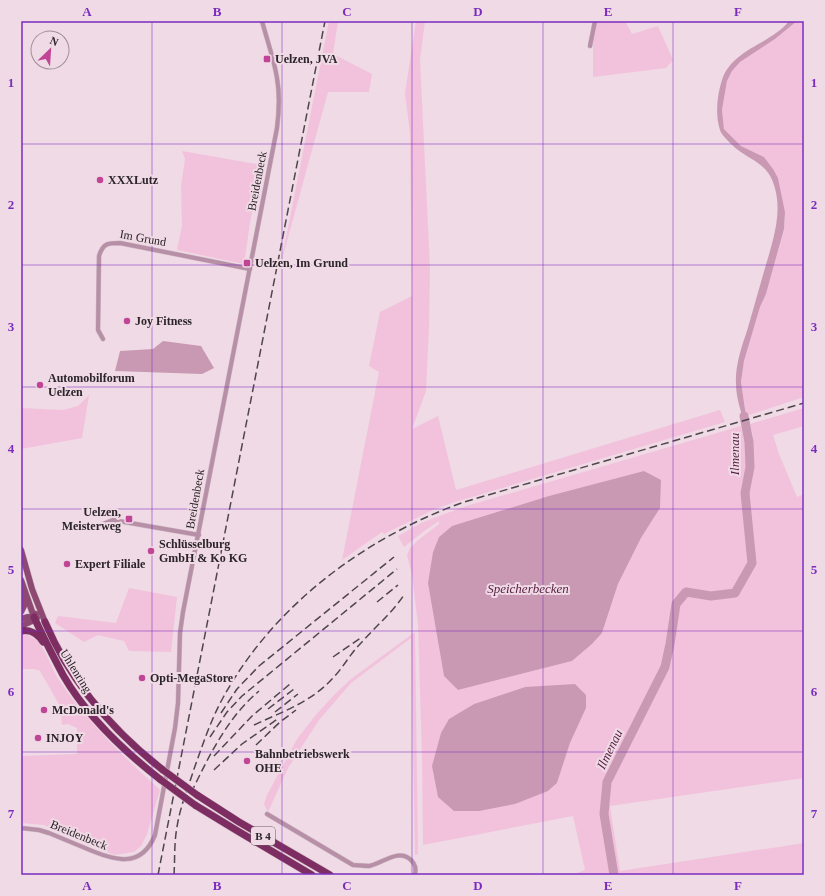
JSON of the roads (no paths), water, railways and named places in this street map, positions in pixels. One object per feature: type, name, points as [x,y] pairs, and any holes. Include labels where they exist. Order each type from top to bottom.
[{"type":"highway","name":"Uhlenring","points":[[34,617],[63,676],[105,730],[137,760],[195,805],[312,875]]},
{"type":"highway","name":"Uhlenring","points":[[45,622],[66,663],[97,706],[121,733],[163,770],[197,795],[239,822],[330,875]]},
{"type":"highway","points":[[21,631],[30,631],[42,640],[63,676]]},
{"type":"main road","name":"B 4","points":[[21,550],[26,571],[45,622]]},
{"type":"main road","name":"B 4","points":[[21,580],[34,617]]},
{"type":"main road","points":[[21,612],[24,603],[24,590]]},
{"type":"main road","points":[[21,626],[32,621],[38,606]]},
{"type":"main road","points":[[21,619],[34,617],[45,622]]},
{"type":"street","name":"Breidenbeck","points":[[21,828],[49,833],[106,857],[119,860],[129,859],[140,855],[148,848],[154,839],[157,829],[178,703],[180,633],[183,612],[277,128],[279,111],[277,80],[273,59],[262,21]]},
{"type":"street","points":[[590,46],[595,21]]},
{"type":"street","name":"Im Grund","points":[[103,339],[98,330],[99,256],[102,247],[108,243],[120,243],[250,269]]},
{"type":"street","points":[[100,526],[113,520],[199,535]]},
{"type":"street","points":[[267,814],[353,865],[369,866],[402,855],[409,858],[414,863],[416,875]]},
{"type":"water","points":[[789,21],[797,21],[775,39],[740,62],[732,71],[727,81],[722,110],[724,129],[741,146],[764,157],[773,169],[778,178],[785,212],[784,229],[766,294],[760,307],[744,361],[741,382],[746,416],[746,429],[737,395],[737,364],[774,237],[778,206],[774,185],[768,173],[759,164],[736,148],[721,132],[718,124],[718,98],[722,80],[734,61],[772,36]]},
{"type":"water","points":[[163,341],[201,346],[214,368],[202,374],[115,371],[120,351],[153,349]]},
{"type":"water","name":"Speicherbecken","points":[[644,471],[661,480],[660,508],[641,538],[618,584],[602,633],[592,644],[572,661],[458,690],[444,676],[428,583],[433,552],[439,537],[452,526],[549,496]]},
{"type":"water","points":[[575,684],[586,695],[586,708],[570,743],[557,783],[548,791],[515,804],[479,811],[454,811],[438,797],[432,766],[441,733],[449,719],[474,704],[525,687]]},
{"type":"waterway","name":"Ilmenau","points":[[614,875],[604,814],[607,782],[665,667],[676,604],[686,592],[711,596],[735,593],[752,563],[745,493],[750,467],[749,442],[744,416]]},
{"type":"railway","points":[[158,875],[325,21]]},
{"type":"railway","points":[[174,875],[175,839],[180,812],[204,741],[219,705],[245,663],[269,632],[297,603],[326,578],[358,555],[392,534],[464,502],[804,403]]},
{"type":"railway","points":[[221,713],[237,689],[259,666],[394,557]]},
{"type":"railway","points":[[210,737],[227,712],[242,696],[397,569]]},
{"type":"railway","points":[[377,602],[398,585]]},
{"type":"railway","points":[[254,725],[296,706],[324,687],[336,675],[357,647],[389,614],[404,595]]},
{"type":"railway","points":[[333,657],[362,637]]},
{"type":"railway","points":[[214,756],[252,716],[290,684]]},
{"type":"railway","points":[[268,709],[294,689]]},
{"type":"railway","points":[[191,793],[228,725],[237,713],[259,691]]},
{"type":"railway","points":[[275,712],[298,694]]},
{"type":"railway","points":[[256,745],[280,722],[296,710]]},
{"type":"railway","points":[[214,770],[242,744],[279,718]]},
{"type":"place","name":"Uelzen, JVA","points":[[267,59]]},
{"type":"place","name":"XXXLutz","points":[[100,180]]},
{"type":"place","name":"Uelzen, Im Grund","points":[[247,263]]},
{"type":"place","name":"Joy Fitness","points":[[127,321]]},
{"type":"place","name":"Automobilforum Uelzen","points":[[40,385]]},
{"type":"place","name":"Uelzen, Meisterweg","points":[[129,519]]},
{"type":"place","name":"Schlüsselburg GmbH & Ko KG","points":[[151,551]]},
{"type":"place","name":"Expert Filiale","points":[[67,564]]},
{"type":"place","name":"Opti-MegaStore","points":[[142,678]]},
{"type":"place","name":"McDonald's","points":[[44,710]]},
{"type":"place","name":"INJOY","points":[[38,738]]},
{"type":"place","name":"Bahnbetriebswerk OHE","points":[[247,761]]}]
